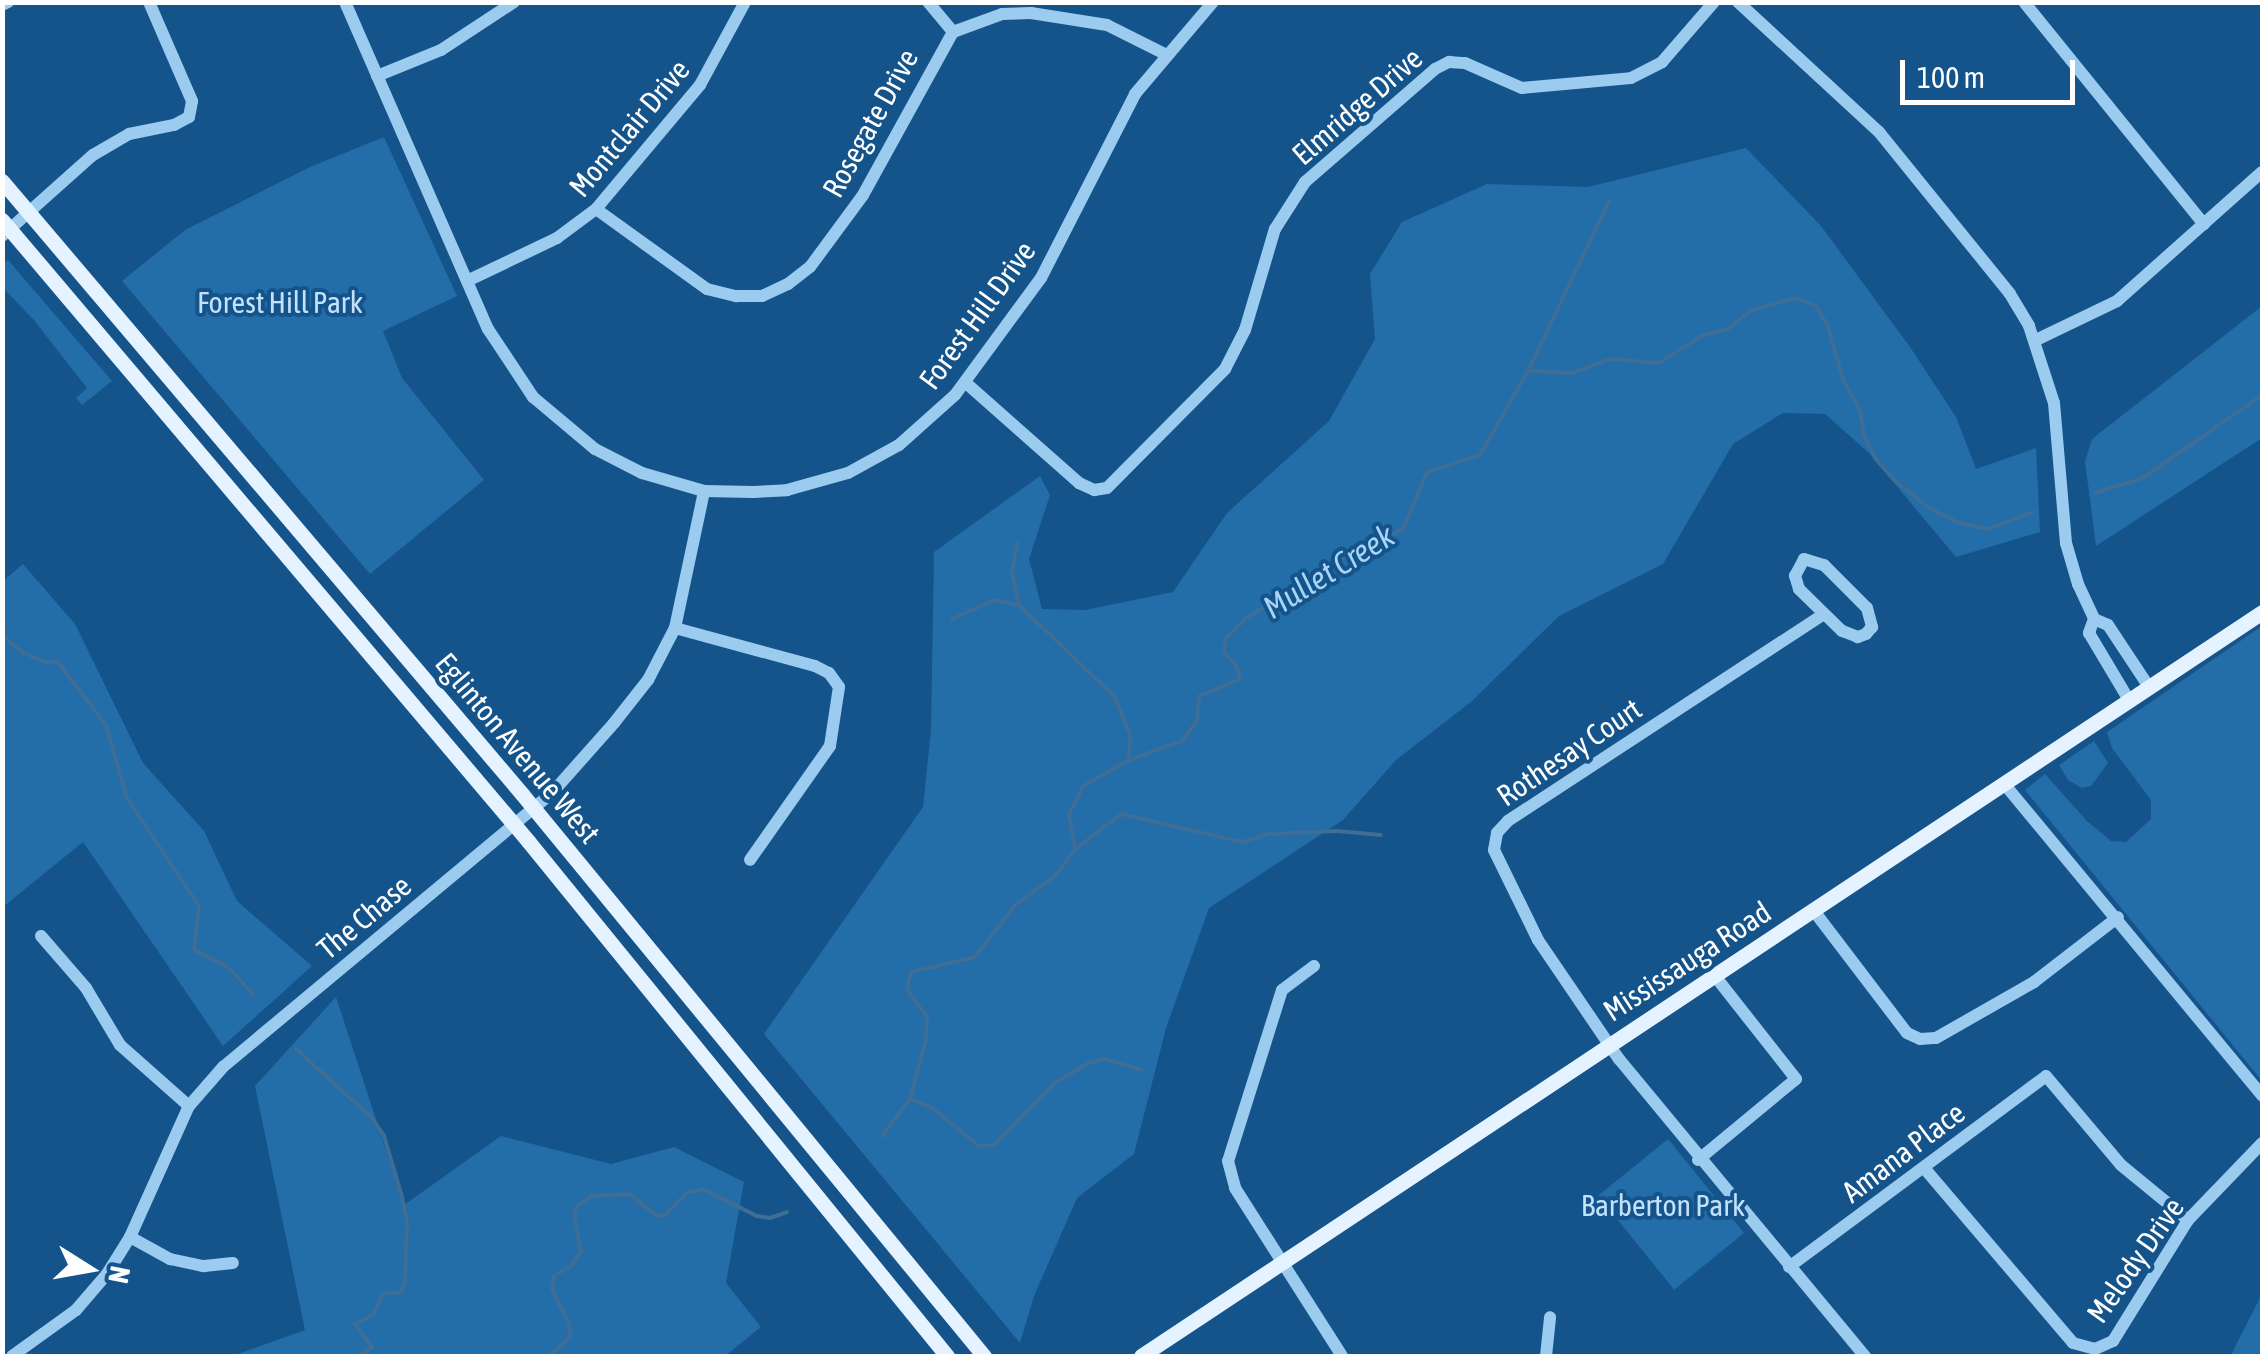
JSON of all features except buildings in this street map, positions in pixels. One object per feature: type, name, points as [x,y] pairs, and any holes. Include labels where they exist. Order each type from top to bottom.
[{"type":"main road","name":"Eglinton Avenue West","points":[[2,181],[534,808],[984,1356]]},
{"type":"main road","name":"Eglinton Avenue West","points":[[5,228],[514,825],[947,1356]]},
{"type":"main road","name":"Mississauga Road","points":[[1140,1356],[2006,786],[2262,612]]},
{"type":"street","points":[[5,228],[30,212],[92,155],[129,134],[174,125],[189,117],[192,102],[149,2]]},
{"type":"street","name":"Forest Hill Drive","points":[[345,2],[498,349],[546,412],[613,460],[704,491],[787,490],[848,472],[899,446],[966,383],[1040,278],[1126,108],[1213,2]]},
{"type":"street","points":[[377,76],[441,50],[514,2]]},
{"type":"street","name":"Montclair Drive","points":[[467,281],[557,238],[596,209],[710,71],[745,2]]},
{"type":"street","points":[[928,2],[953,32]]},
{"type":"street","name":"Elmridge Drive","points":[[966,383],[1079,484],[1094,490],[1106,488],[1224,369],[1245,330],[1276,229],[1305,182],[1434,69],[1449,62],[1464,63],[1522,88],[1632,78],[1662,62],[1714,2]]},
{"type":"street","points":[[1738,2],[1879,132],[2010,294],[2036,340],[2059,429],[2066,543],[2078,584],[2094,618],[2108,625],[2149,686]]},
{"type":"street","points":[[2024,2],[2204,224]]},
{"type":"street","name":"Rosegate Drive","points":[[596,209],[707,288],[747,297],[776,292],[810,267],[863,195],[953,32],[1002,14],[1031,13],[1107,26],[1167,55]]},
{"type":"street","points":[[2036,340],[2116,301],[2262,172]]},
{"type":"street","name":"The Chase","points":[[10,1356],[76,1310],[130,1236],[189,1106],[248,1045],[534,808],[614,723],[648,680],[675,628],[704,491]]},
{"type":"street","points":[[1804,560],[1824,565],[1867,608],[1872,627],[1858,637],[1842,632],[1824,614],[1799,589],[1795,576],[1804,560]]},
{"type":"street","name":"Rothesay Court","points":[[1609,1044],[1538,940],[1498,861],[1497,834],[1508,820],[1824,614]]},
{"type":"street","points":[[2094,618],[2089,633],[2129,700]]},
{"type":"street","points":[[675,628],[814,666],[829,673],[839,687],[830,746],[750,860]]},
{"type":"street","points":[[2006,786],[2262,1096]]},
{"type":"street","points":[[1814,911],[1906,1032],[1920,1039],[1936,1038],[2034,982],[2118,917]]},
{"type":"street","points":[[41,936],[86,988],[120,1045],[189,1106]]},
{"type":"street","points":[[1314,966],[1282,990],[1228,1162],[1235,1188],[1281,1263],[1310,1300],[1342,1356]]},
{"type":"street","points":[[1698,1160],[1796,1079],[1715,976]]},
{"type":"street","points":[[1609,1044],[1698,1160],[1865,1356]]},
{"type":"street","name":"Amana Place","points":[[1789,1267],[2046,1076],[2121,1165],[2188,1220]]},
{"type":"street","name":"Melody Drive","points":[[1925,1169],[2060,1330],[2073,1343],[2095,1350],[2112,1341],[2188,1220],[2262,1143]]},
{"type":"street","points":[[130,1236],[170,1259],[204,1266],[233,1264]]},
{"type":"street","points":[[1546,1356],[1550,1317]]},
{"type":"street","points":[[2,1347],[10,1356]]},
{"type":"green space","name":"Forest Hill Park","points":[[384,137],[457,296],[383,331],[402,378],[484,480],[370,574],[122,281],[185,230],[310,167]]},
{"type":"green space","points":[[1746,148],[1821,226],[1910,347],[1956,417],[1976,469],[2036,448],[2040,532],[1956,557],[1870,454],[1825,414],[1783,413],[1733,444],[1663,564],[1559,616],[1472,701],[1396,760],[1343,820],[1209,908],[1166,1028],[1134,1154],[1077,1198],[1034,1296],[1020,1343],[764,1034],[923,807],[931,730],[934,552],[1040,476],[1050,495],[1029,559],[1042,609],[1085,610],[1173,592],[1227,513],[1329,421],[1375,339],[1370,274],[1402,222],[1487,184],[1588,187]]},
{"type":"green space","points":[[8,260],[112,381],[82,405],[76,398],[87,388],[33,319],[3,288],[3,263]]},
{"type":"green space","points":[[2262,306],[2262,438],[2096,546],[2085,461],[2092,439]]},
{"type":"green space","points":[[23,564],[75,624],[143,763],[204,831],[237,901],[312,966],[223,1046],[83,842],[3,907],[3,581]]},
{"type":"green space","points":[[2262,626],[2262,1081],[2025,790],[2045,774],[2087,821],[2111,841],[2126,842],[2151,819],[2151,800],[2112,748],[2107,732]]},
{"type":"green space","points":[[2094,741],[2108,763],[2091,786],[2082,788],[2068,780],[2059,765]]},
{"type":"green space","points":[[336,997],[404,1205],[501,1136],[611,1164],[674,1147],[744,1182],[726,1283],[761,1327],[725,1356],[232,1356],[305,1330],[255,1086]]},
{"type":"green space","name":"Barberton Park","points":[[1668,1139],[1744,1233],[1674,1290],[1598,1196]]},
{"type":"green space","points":[[2262,1294],[2262,1356],[2231,1356],[2236,1345]]},
{"type":"waterway","points":[[1529,369],[1609,201]]},
{"type":"waterway","name":"Mullet Creek","points":[[882,1136],[910,1099],[926,1040],[927,1017],[907,989],[911,972],[975,957],[1015,905],[1055,876],[1075,849],[1069,814],[1083,786],[1129,760],[1182,741],[1197,721],[1199,696],[1240,679],[1236,665],[1224,652],[1226,638],[1248,617],[1348,555],[1403,529],[1427,472],[1480,455],[1528,371],[1572,373],[1610,359],[1659,363],[1702,336],[1730,328],[1750,311],[1796,298],[1816,306],[1827,324],[1844,382],[1860,410],[1864,435],[1875,458],[1895,481],[1929,508],[1957,522],[1988,529],[2032,512]]},
{"type":"waterway","name":"Mullet Creek","points":[[2095,493],[2143,478],[2262,395]]},
{"type":"waterway","points":[[1017,543],[1012,572],[1019,605],[1114,696],[1130,734],[1129,760]]},
{"type":"waterway","points":[[952,619],[995,600],[1019,605]]},
{"type":"waterway","points":[[2,635],[22,652],[44,662],[58,662],[106,725],[127,798],[199,906],[194,950],[229,968],[253,994]]},
{"type":"waterway","points":[[1077,848],[1121,814],[1242,842],[1269,834],[1337,831],[1381,835]]},
{"type":"waterway","points":[[296,1049],[372,1118],[384,1136],[407,1221],[405,1283],[401,1292],[383,1294],[373,1315],[355,1324],[372,1347],[361,1356]]},
{"type":"waterway","points":[[910,1099],[932,1108],[979,1146],[994,1145],[1055,1083],[1087,1064],[1105,1059],[1141,1070]]},
{"type":"waterway","name":"Mullet Creek","points":[[549,1356],[570,1337],[569,1324],[552,1289],[554,1276],[572,1265],[581,1252],[574,1217],[577,1206],[592,1196],[629,1194],[657,1216],[666,1214],[686,1193],[703,1189],[757,1216],[770,1218],[787,1212]]}]
